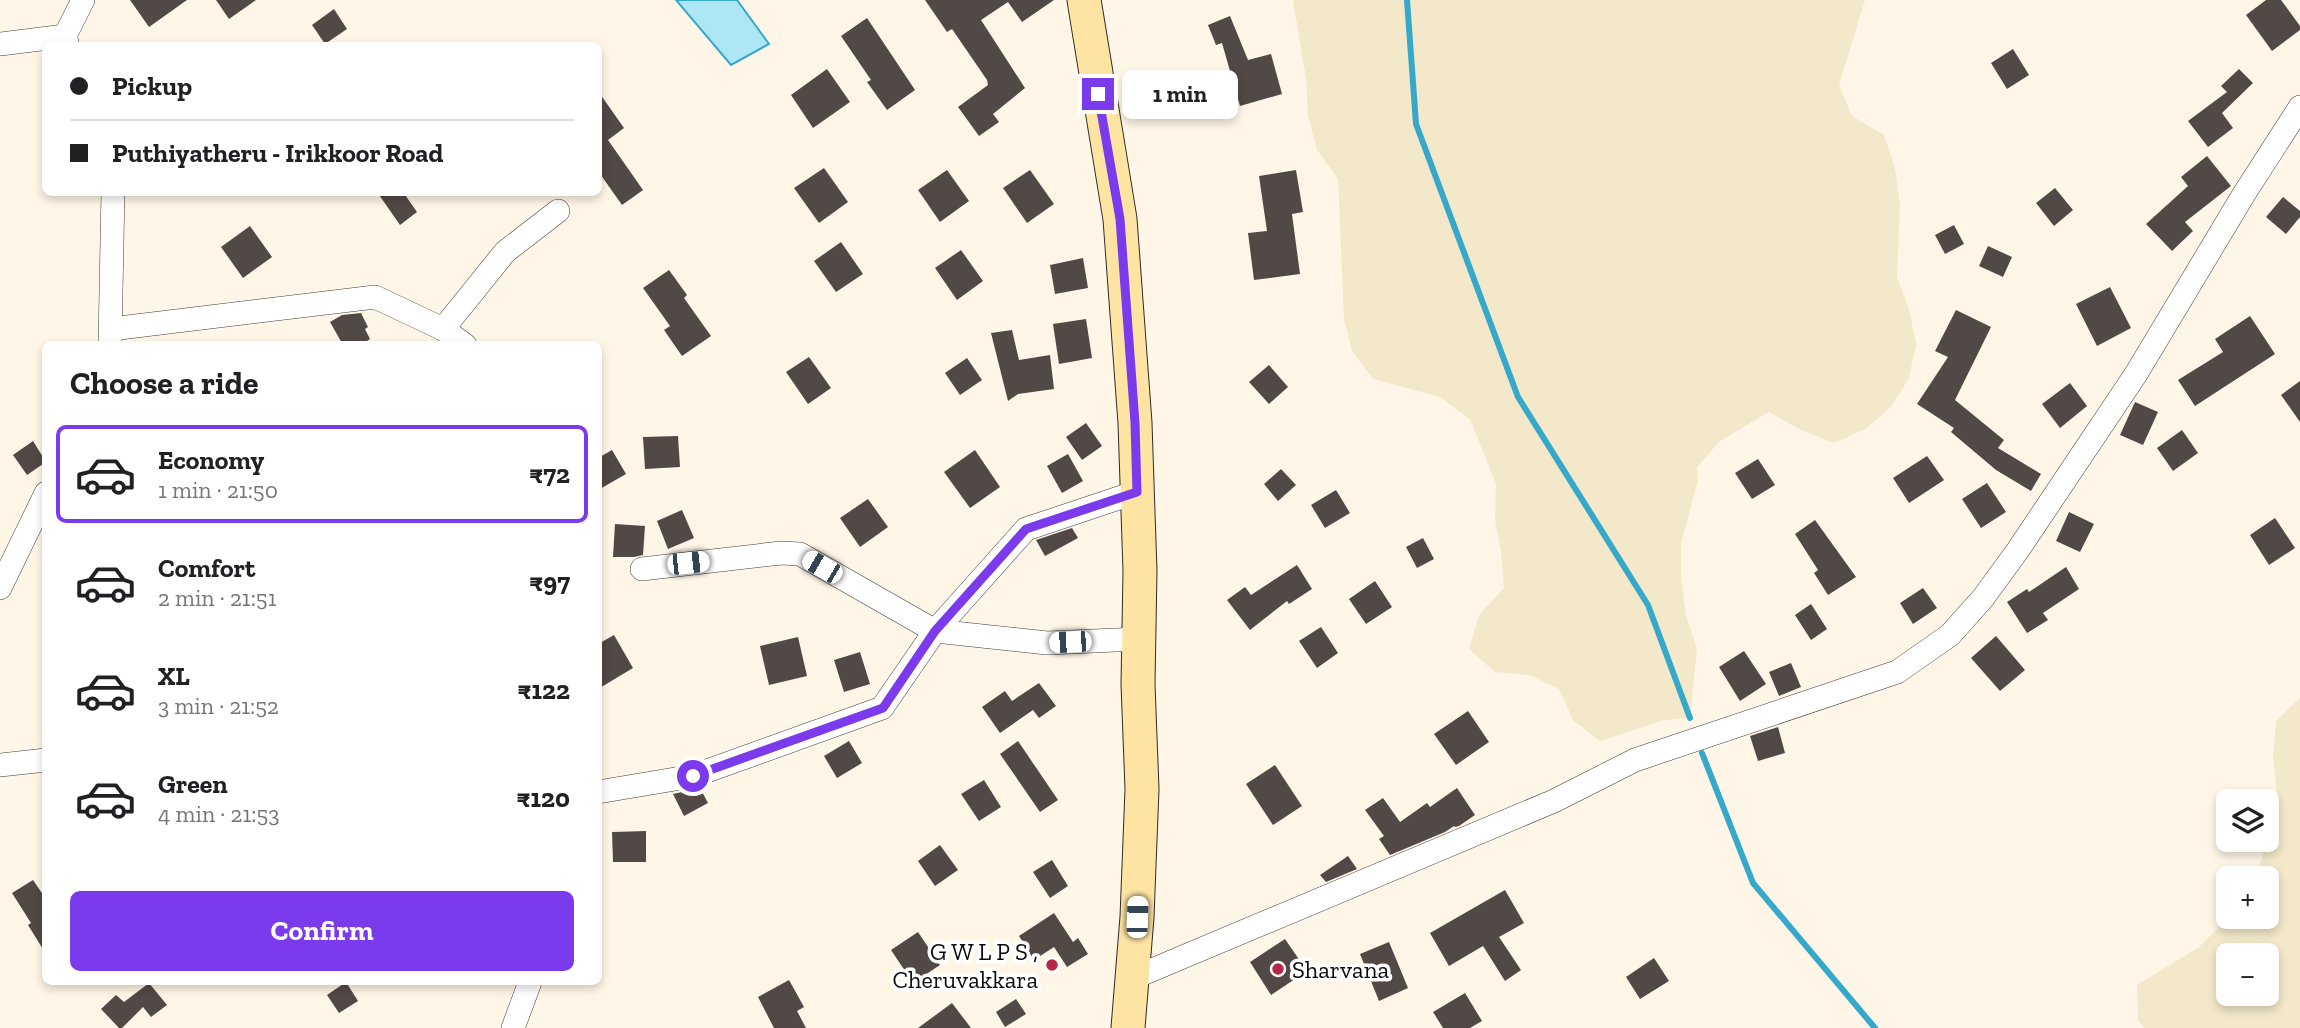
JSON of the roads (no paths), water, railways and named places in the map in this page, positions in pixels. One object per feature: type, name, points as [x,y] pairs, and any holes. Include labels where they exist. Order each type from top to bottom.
[{"type":"main road","points":[[1084,0],[1120,219],[1135,423],[1140,571],[1142,789],[1128,1028]]},
{"type":"street","points":[[45,42],[67,41],[83,0]]},
{"type":"street","points":[[0,44],[42,42]]},
{"type":"street","points":[[1133,978],[1554,802],[1635,760],[1896,671],[1950,635],[1983,598],[2018,550],[2136,374],[2244,194],[2300,107]]},
{"type":"street","points":[[113,196],[110,337],[375,297],[443,328],[460,341]]},
{"type":"street","points":[[443,328],[505,252],[558,211]]},
{"type":"street","points":[[602,791],[693,776],[883,708],[935,631],[1026,529],[1137,492]]},
{"type":"street","points":[[0,588],[42,502]]},
{"type":"street","points":[[642,569],[781,553],[800,554],[935,631],[1047,643],[1139,639]]},
{"type":"street","points":[[0,765],[42,760]]},
{"type":"street","points":[[513,1028],[529,985]]},
{"type":"water","points":[[676,0],[737,0],[769,44],[731,65]]},
{"type":"waterway","points":[[1407,0],[1416,124],[1518,397],[1648,605],[1690,718]]},
{"type":"waterway","points":[[1702,753],[1753,883],[1875,1028]]},
{"type":"place","name":"G W L P S , Cheruvakkara","points":[[1052,965]]},
{"type":"place","name":"Sharvana","points":[[1278,969]]}]
